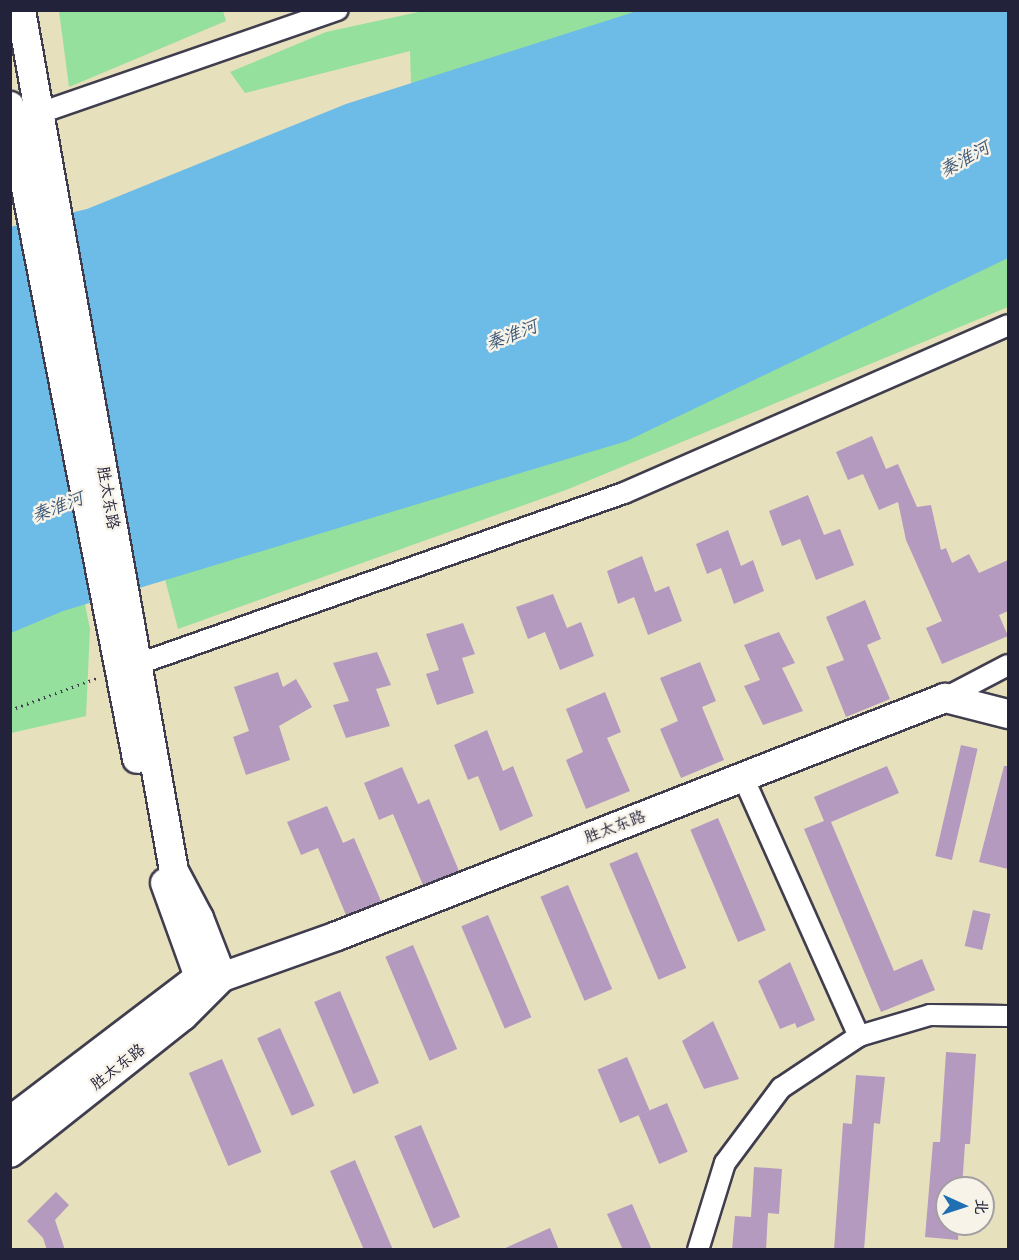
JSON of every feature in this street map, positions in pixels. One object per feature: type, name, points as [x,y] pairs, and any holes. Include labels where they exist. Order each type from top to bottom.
[{"type":"main road","name":"胜太东路","points":[[21,10],[18,114],[41,195],[127,657],[159,869],[210,977]]},
{"type":"main road","name":"胜太东路","points":[[13,1135],[210,977],[743,777],[945,698]]},
{"type":"main road","points":[[945,698],[1008,714]]},
{"type":"street","points":[[18,114],[338,10]]},
{"type":"street","points":[[127,657],[624,494],[1008,326]]},
{"type":"street","points":[[945,698],[1008,665]]},
{"type":"street","points":[[743,777],[859,1036]]},
{"type":"street","points":[[698,1250],[725,1163],[781,1088],[859,1036],[930,1015],[1008,1016]]},
{"type":"path","points":[[10,710],[127,657]]},
{"type":"green space","points":[[59,11],[223,11],[226,21],[69,87]]},
{"type":"green space","points":[[423,11],[1008,11],[1008,307],[566,490],[178,629],[161,564],[423,472],[410,51],[245,93],[230,72],[326,32]]},
{"type":"green space","points":[[10,232],[90,629],[86,716],[11,733]]},
{"type":"water","name":"秦淮河","points":[[637,11],[1008,11],[1008,258],[627,441],[63,611],[11,633],[10,227],[87,209],[346,104]]},
{"type":"building","points":[[872,436],[886,469],[898,464],[917,507],[931,505],[941,550],[946,548],[952,563],[969,554],[979,573],[1008,560],[1008,611],[999,615],[1008,636],[942,664],[926,628],[942,621],[906,540],[898,502],[879,510],[863,474],[848,480],[836,452]]},
{"type":"building","points":[[808,495],[824,535],[840,529],[854,565],[816,580],[800,539],[782,546],[769,511]]},
{"type":"building","points":[[728,530],[741,566],[753,560],[764,591],[734,604],[721,568],[707,574],[696,544]]},
{"type":"building","points":[[642,556],[655,592],[669,586],[682,621],[648,635],[634,597],[618,604],[607,571]]},
{"type":"building","points":[[553,594],[567,628],[581,622],[594,656],[560,670],[545,632],[528,639],[516,607]]},
{"type":"building","points":[[865,600],[881,639],[867,645],[890,699],[846,717],[826,667],[844,660],[826,617]]},
{"type":"building","points":[[463,623],[475,654],[462,658],[474,693],[437,705],[426,674],[439,670],[426,634]]},
{"type":"building","points":[[779,632],[795,663],[782,668],[803,711],[763,725],[744,686],[760,680],[744,645]]},
{"type":"building","points":[[377,652],[391,685],[376,689],[390,726],[346,738],[333,705],[349,701],[333,663]]},
{"type":"building","points":[[700,662],[716,701],[702,707],[724,760],[681,778],[660,729],[678,721],[660,678]]},
{"type":"building","points":[[278,672],[283,687],[296,679],[312,707],[279,726],[290,760],[246,775],[233,737],[249,731],[234,687]]},
{"type":"building","points":[[605,692],[621,732],[607,738],[630,791],[586,809],[566,760],[583,752],[566,709]]},
{"type":"building","points":[[487,730],[503,771],[513,766],[533,816],[500,831],[478,776],[468,780],[454,745]]},
{"type":"building","points":[[961,745],[978,749],[952,860],[935,856]]},
{"type":"building","points":[[887,766],[899,793],[831,822],[894,971],[922,959],[935,990],[881,1012],[804,829],[824,821],[814,797]]},
{"type":"building","points":[[1004,766],[1008,766],[1008,869],[979,862]]},
{"type":"building","points":[[402,767],[418,804],[429,799],[459,871],[423,885],[393,814],[379,820],[364,783]]},
{"type":"building","points":[[327,806],[343,843],[354,838],[381,901],[346,915],[318,848],[301,855],[287,822]]},
{"type":"building","points":[[718,818],[766,930],[738,942],[690,830]]},
{"type":"building","points":[[637,852],[686,968],[659,980],[609,864]]},
{"type":"building","points":[[568,885],[612,989],[585,1001],[540,897]]},
{"type":"building","points":[[973,910],[991,914],[982,950],[965,946]]},
{"type":"building","points":[[488,915],[531,1017],[505,1029],[461,926]]},
{"type":"building","points":[[413,945],[457,1049],[430,1061],[385,957]]},
{"type":"building","points":[[790,962],[815,1020],[797,1028],[795,1023],[780,1029],[758,981]]},
{"type":"building","points":[[340,991],[379,1083],[353,1094],[314,1002]]},
{"type":"building","points":[[713,1021],[739,1079],[704,1089],[682,1041]]},
{"type":"building","points":[[280,1028],[315,1106],[292,1116],[257,1038]]},
{"type":"building","points":[[946,1052],[976,1054],[970,1144],[965,1144],[963,1176],[935,1176],[935,1236],[958,1236],[958,1240],[925,1237],[933,1142],[940,1142]]},
{"type":"building","points":[[627,1057],[650,1110],[620,1123],[598,1070]]},
{"type":"building","points":[[222,1059],[261,1152],[228,1166],[189,1073]]},
{"type":"building","points":[[856,1075],[885,1077],[880,1124],[874,1123],[864,1250],[834,1250],[843,1123],[852,1124]]},
{"type":"building","points":[[667,1103],[688,1152],[659,1164],[638,1115]]},
{"type":"building","points":[[421,1125],[460,1217],[433,1228],[394,1136]]},
{"type":"building","points":[[355,1160],[393,1250],[364,1250],[330,1171]]},
{"type":"building","points":[[754,1167],[782,1169],[779,1214],[768,1213],[766,1250],[732,1250],[735,1216],[751,1217]]},
{"type":"building","points":[[56,1192],[69,1205],[55,1220],[65,1250],[47,1250],[43,1238],[27,1221]]},
{"type":"building","points":[[632,1204],[652,1250],[623,1250],[607,1214]]},
{"type":"building","points":[[550,1228],[559,1250],[501,1250]]}]
